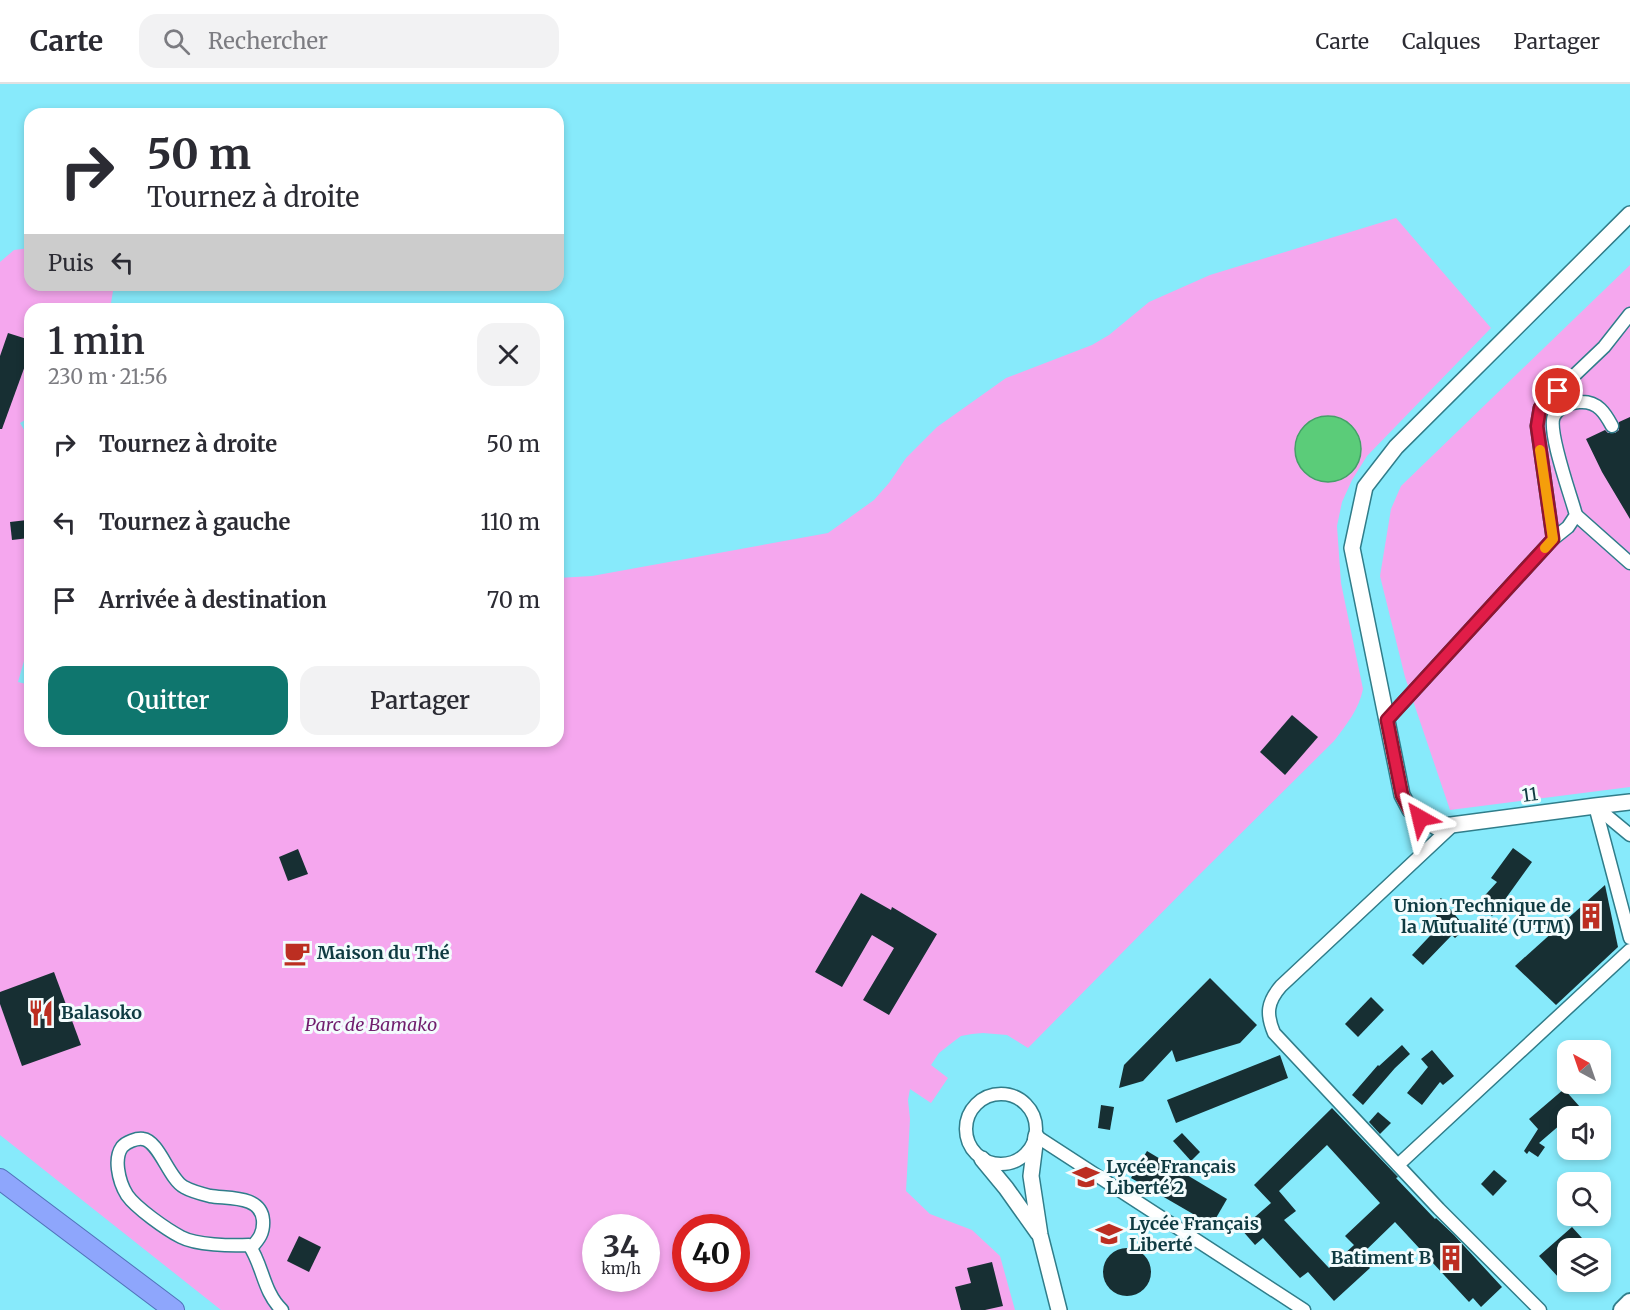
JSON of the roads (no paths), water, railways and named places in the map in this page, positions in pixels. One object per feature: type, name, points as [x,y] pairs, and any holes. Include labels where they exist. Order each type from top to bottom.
[{"type":"highway","points":[[0,1179],[174,1310]]},
{"type":"main road","points":[[1622,1310],[1630,1302]]},
{"type":"street","points":[[1387,720],[1352,548],[1365,487],[1396,447],[1630,214]]},
{"type":"street","points":[[1553,539],[1537,426],[1540,408],[1604,347],[1630,314]]},
{"type":"street","points":[[1612,426],[1599,406],[1588,402],[1574,402],[1562,407],[1554,417],[1552,432],[1576,515],[1630,563]]},
{"type":"street","points":[[1387,720],[1553,539],[1568,528],[1576,515]]},
{"type":"street","name":"11","points":[[1387,720],[1402,795],[1410,810],[1436,827],[1630,802]]},
{"type":"street","points":[[1594,806],[1630,835]]},
{"type":"street","points":[[1594,806],[1630,938]]},
{"type":"street","points":[[1453,825],[1281,986],[1272,996],[1269,1020],[1274,1033],[1439,1209],[1540,1310]]},
{"type":"street","points":[[1398,1164],[1630,950]]},
{"type":"street","points":[[1040,1235],[968,1143],[966,1121],[970,1111],[977,1103],[996,1093],[1017,1096],[1032,1110],[1036,1120],[1031,1176],[1040,1235],[1059,1310]]},
{"type":"street","points":[[982,1159],[994,1164],[1008,1164],[1021,1158],[1030,1149],[1036,1136]]},
{"type":"street","points":[[1036,1136],[1304,1310]]},
{"type":"street","points":[[251,1248],[260,1238],[264,1224],[262,1215],[251,1203],[244,1200],[209,1196],[185,1188],[171,1173],[150,1143],[143,1139],[130,1141],[122,1147],[116,1160],[119,1177],[127,1194],[144,1212],[182,1238],[221,1246],[249,1245],[251,1248],[255,1254],[271,1298],[282,1310]]},
{"type":"place","name":"Union Technique de la Mutualité (UTM)","points":[[1591,916]]},
{"type":"place","name":"Maison du Thé","points":[[297,953]]},
{"type":"place","name":"Balasoko","points":[[41,1013]]},
{"type":"place","name":"Lycée Français Liberté 2","points":[[1086,1177]]},
{"type":"place","name":"Lycée Français Liberté","points":[[1109,1234]]},
{"type":"place","name":"Batiment B","points":[[1451,1258]]},
{"type":"park label","name":"Parc de Bamako","points":[[371,1025]]}]
